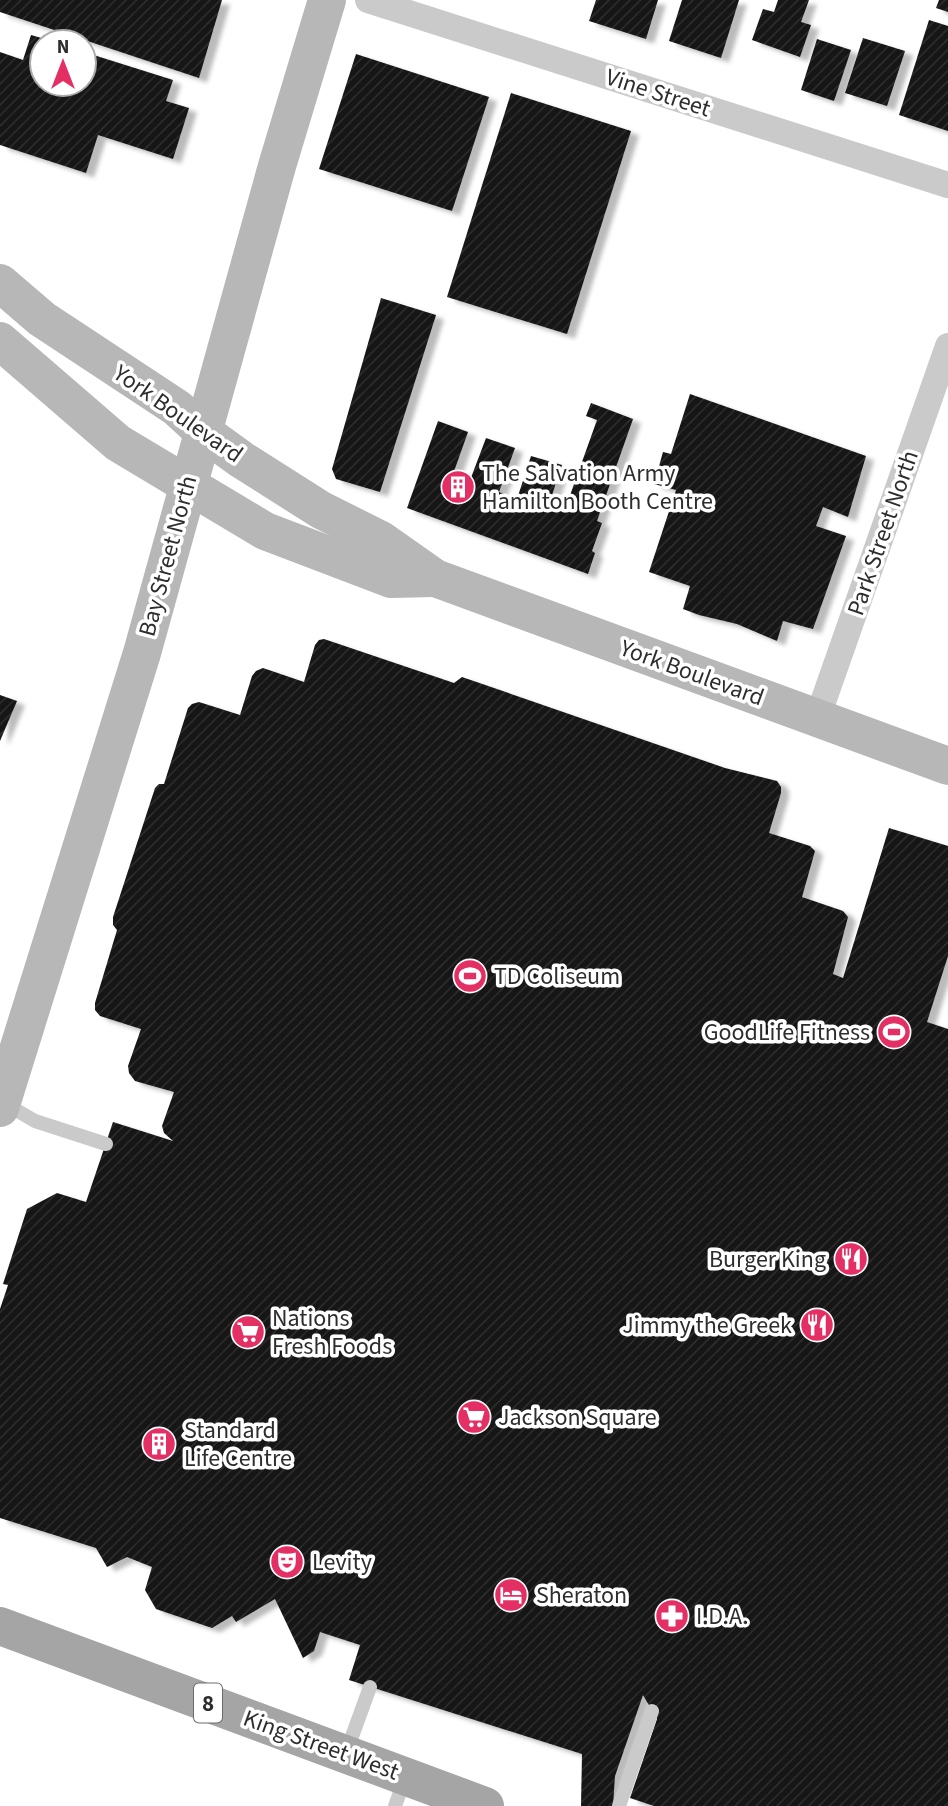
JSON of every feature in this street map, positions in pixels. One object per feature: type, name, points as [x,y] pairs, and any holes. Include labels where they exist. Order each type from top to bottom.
[{"type":"main road","name":"Bay Street North","points":[[1,1103],[127,704],[277,166],[327,0]]},
{"type":"main road","name":"York Boulevard","points":[[0,283],[70,339],[177,408],[202,431],[269,478],[321,510],[381,540],[435,578],[948,766]]},
{"type":"main road","name":"York Boulevard","points":[[0,341],[118,443],[265,531],[391,579],[435,578]]},
{"type":"main road","name":"King Street West","points":[[0,1626],[345,1754],[400,1791],[485,1806]]},
{"type":"street","name":"Vine Street","points":[[368,0],[948,185]]},
{"type":"street","name":"Park Street North","points":[[817,719],[948,346]]},
{"type":"lane","points":[[1,1103],[35,1122],[106,1144]]},
{"type":"lane","points":[[345,1754],[370,1687]]},
{"type":"lane","points":[[619,1806],[652,1711]]},
{"type":"building","points":[[0,0],[222,0],[199,78],[98,45],[98,28],[48,28],[0,12]]},
{"type":"building","points":[[596,0],[658,0],[646,39],[589,21]]},
{"type":"building","points":[[682,0],[739,0],[721,58],[669,41]]},
{"type":"building","points":[[778,0],[809,0],[801,22],[811,25],[800,57],[752,40],[763,9],[774,12]]},
{"type":"building","points":[[939,0],[948,0],[948,12],[936,8]]},
{"type":"building","points":[[929,20],[948,26],[948,131],[899,115]]},
{"type":"building","points":[[863,38],[905,51],[887,106],[845,93]]},
{"type":"building","points":[[817,39],[851,50],[834,101],[801,90]]},
{"type":"building","points":[[28,44],[28,98],[98,98],[98,56],[173,80],[166,101],[189,108],[173,159],[98,135],[86,173],[0,145],[0,52],[23,60]]},
{"type":"building","points":[[356,54],[489,97],[452,211],[319,169]]},
{"type":"building","points":[[511,93],[631,131],[567,334],[447,297]]},
{"type":"building","points":[[381,298],[436,315],[380,492],[336,479],[332,469]]},
{"type":"building","points":[[690,394],[866,456],[848,517],[823,507],[816,526],[846,536],[813,629],[783,621],[777,641],[737,624],[699,615],[683,609],[690,586],[649,572],[676,490],[654,484],[663,452],[671,454]]},
{"type":"building","name":"The Salvation Army Hamilton Booth Centre","points":[[591,403],[633,419],[597,521],[602,523],[592,551],[595,553],[588,574],[407,508],[438,421],[468,432],[452,477],[469,483],[486,438],[515,448],[499,492],[517,499],[531,456],[562,465],[548,507],[564,512],[597,420],[586,416]]},
{"type":"building","points":[[324,639],[454,683],[462,677],[725,768],[777,781],[781,793],[769,833],[810,846],[815,851],[802,897],[843,911],[848,917],[833,974],[843,978],[889,828],[948,846],[948,956],[927,1022],[948,1029],[948,1806],[654,1806],[630,1798],[657,1719],[643,1695],[615,1776],[613,1806],[581,1806],[582,1754],[349,1680],[360,1645],[320,1632],[314,1651],[303,1658],[275,1599],[236,1622],[232,1616],[212,1628],[156,1609],[145,1590],[152,1567],[127,1557],[107,1567],[96,1548],[0,1518],[0,1309],[8,1285],[3,1284],[27,1209],[57,1193],[86,1202],[113,1122],[173,1141],[164,1133],[162,1126],[174,1092],[135,1081],[129,1073],[128,1066],[141,1029],[100,1016],[95,1010],[117,930],[113,925],[113,917],[155,788],[164,784],[188,708],[192,704],[199,702],[240,715],[256,671],[263,668],[304,682],[315,645]]},
{"type":"building","points":[[0,695],[17,701],[0,741]]},
{"type":"place","name":"The Salvation Army Hamilton Booth Centre","points":[[458,487]]},
{"type":"place","name":"TD Coliseum","points":[[470,976]]},
{"type":"place","name":"GoodLife Fitness","points":[[894,1032]]},
{"type":"place","name":"Burger King","points":[[851,1259]]},
{"type":"place","name":"Jimmy the Greek","points":[[817,1325]]},
{"type":"place","name":"Nations Fresh Foods","points":[[248,1332]]},
{"type":"place","name":"Jackson Square","points":[[474,1417]]},
{"type":"place","name":"Standard Life Centre","points":[[159,1444]]},
{"type":"place","name":"Levity","points":[[287,1562]]},
{"type":"place","name":"Sheraton","points":[[511,1595]]},
{"type":"place","name":"I.D.A.","points":[[672,1616]]}]
